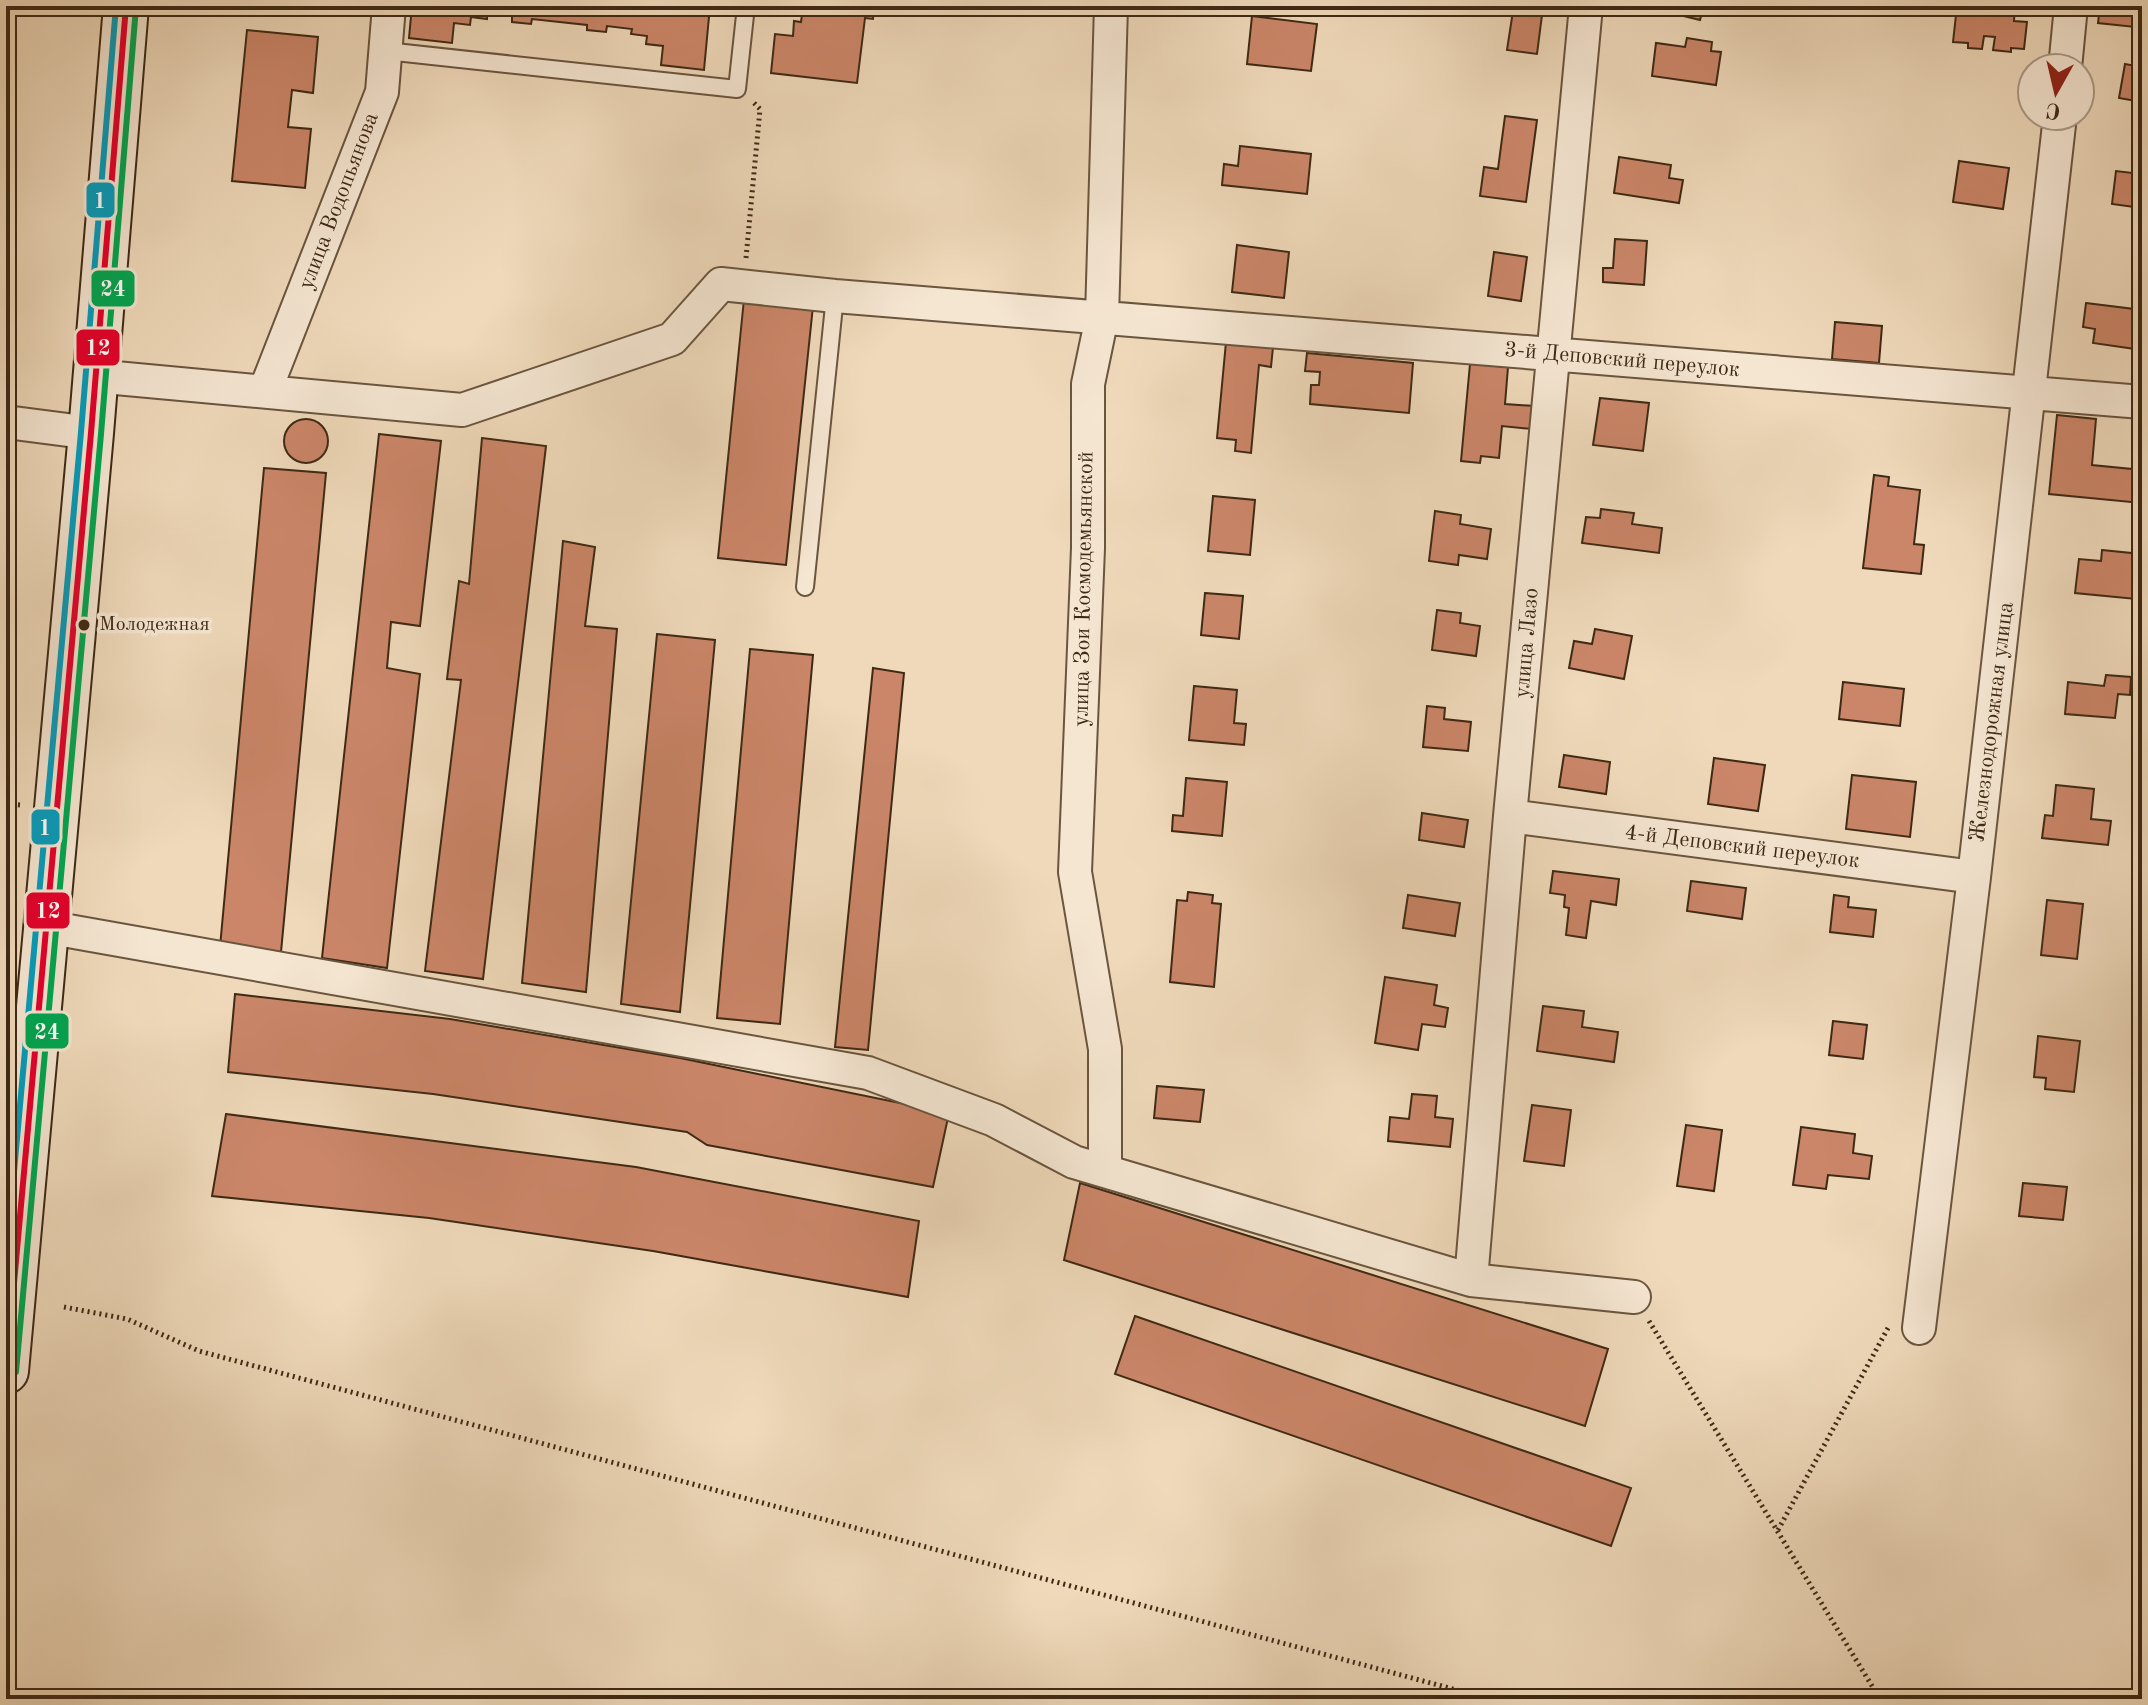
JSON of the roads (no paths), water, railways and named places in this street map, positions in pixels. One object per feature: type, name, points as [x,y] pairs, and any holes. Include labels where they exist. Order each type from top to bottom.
[{"type":"main road","points":[[6,1371],[91,433],[126,6]]},
{"type":"street","name":"улица Водопьянова","points":[[265,391],[382,92],[389,6]]},
{"type":"street","name":"улица Зои Космодемьянской","points":[[1105,1170],[1105,1049],[1075,872],[1088,548],[1088,384],[1102,317],[1111,6]]},
{"type":"street","name":"улица Лазо","points":[[1471,1280],[1510,816],[1586,6]]},
{"type":"street","points":[[2067,52],[2071,6]]},
{"type":"street","name":"Железнодорожная улица","points":[[1919,1328],[1974,877],[2058,132]]},
{"type":"street","name":"3-й Деповский переулок","points":[[265,391],[462,410],[672,339],[721,284],[835,296],[2142,402]]},
{"type":"street","points":[[94,376],[265,391]]},
{"type":"street","points":[[6,422],[91,433]]},
{"type":"street","name":"4-й Деповский переулок","points":[[1510,816],[1974,877]]},
{"type":"street","points":[[46,927],[868,1073],[994,1120],[1074,1162],[1471,1280],[1634,1297]]},
{"type":"lane","points":[[386,51],[737,89],[746,6]]},
{"type":"lane","points":[[805,587],[835,296]]},
{"type":"place","name":"Молодежная","points":[[84,625]]}]
